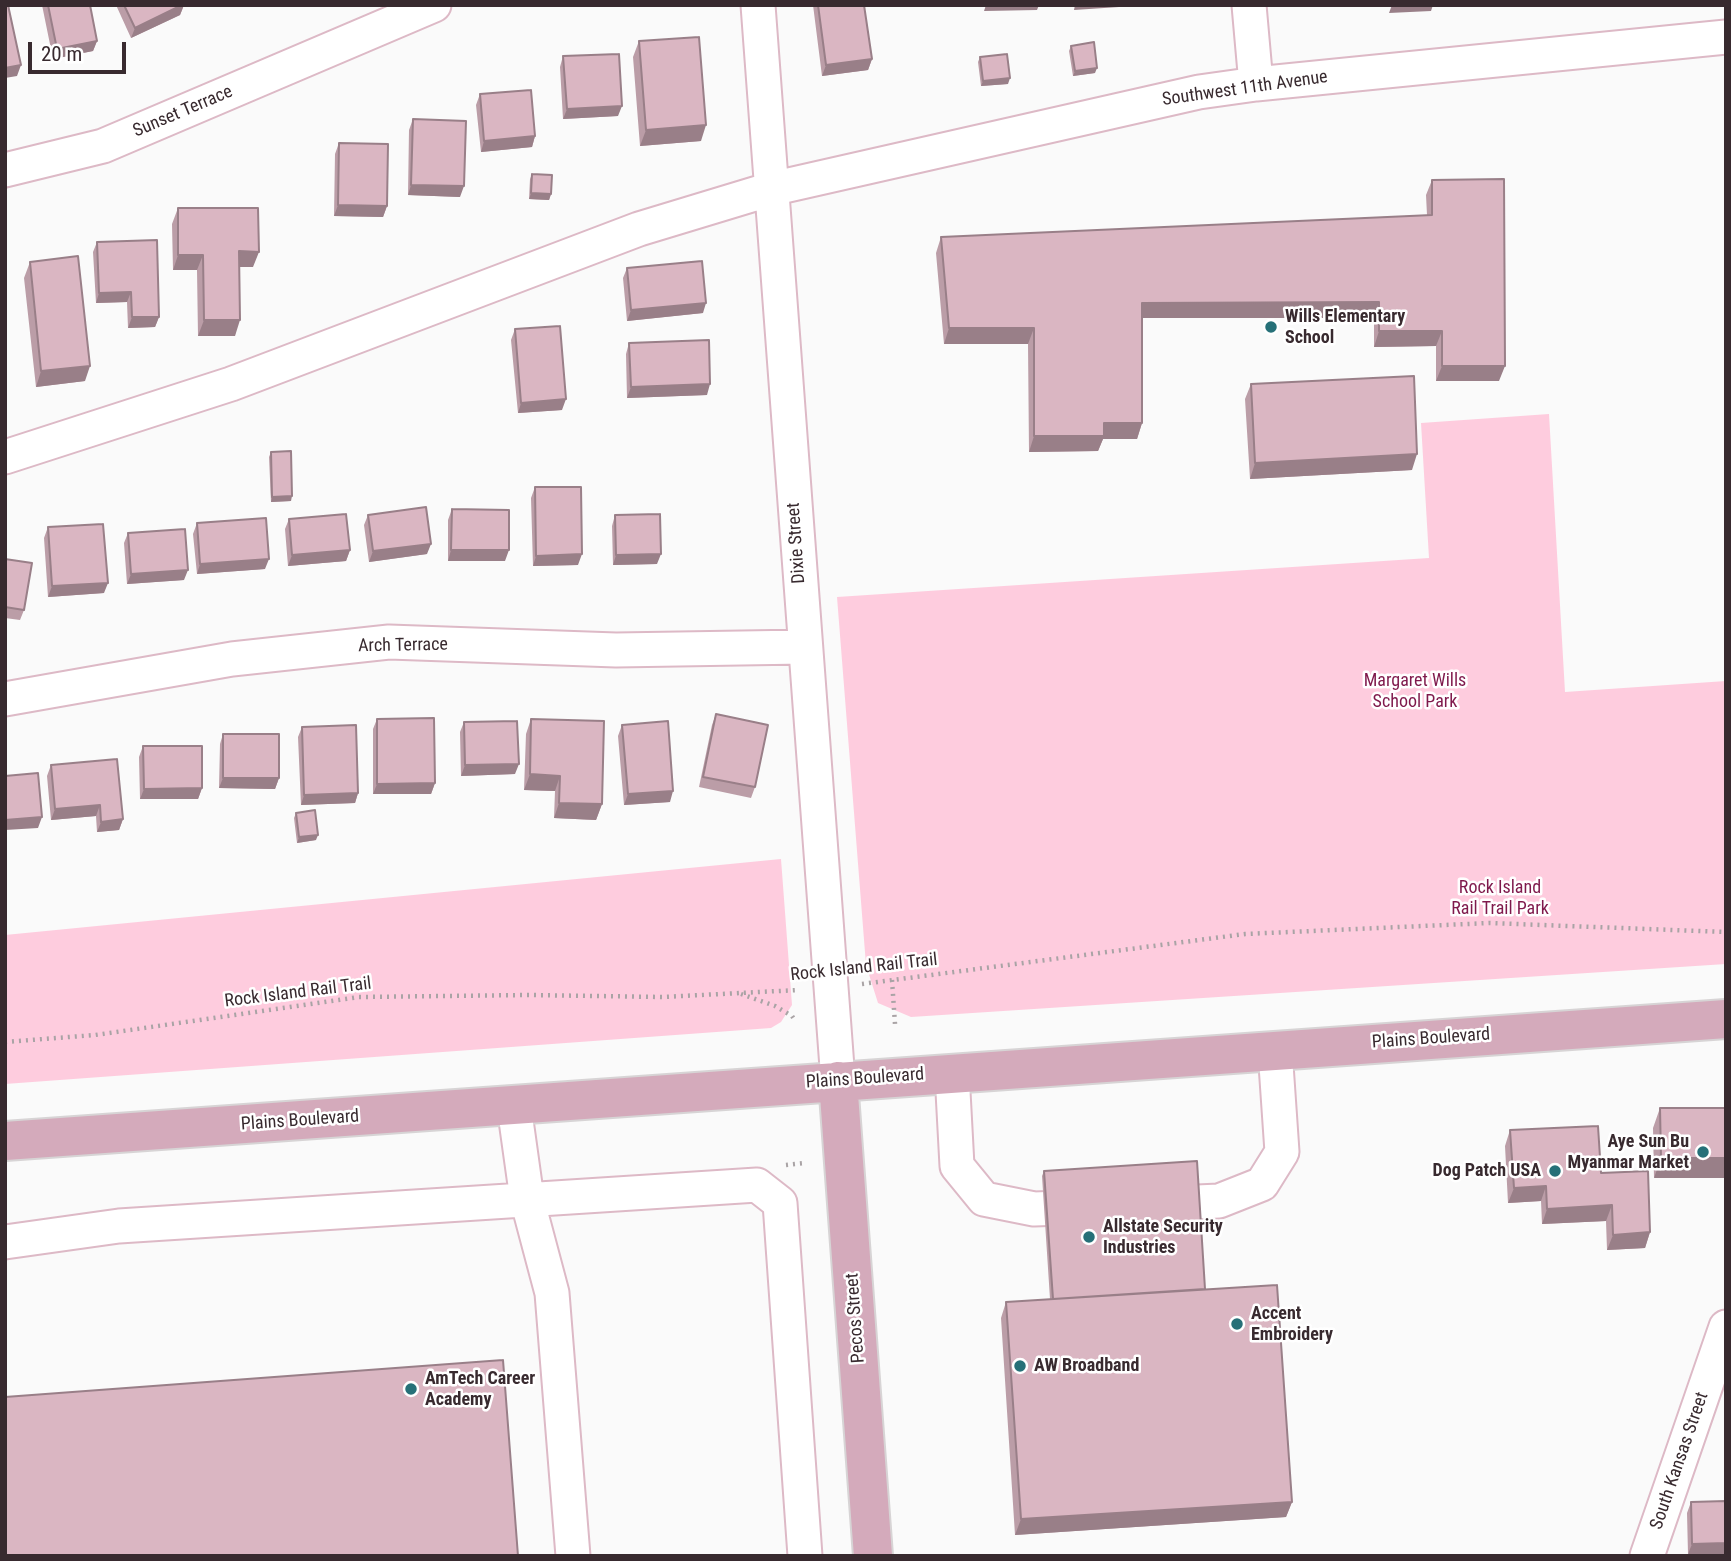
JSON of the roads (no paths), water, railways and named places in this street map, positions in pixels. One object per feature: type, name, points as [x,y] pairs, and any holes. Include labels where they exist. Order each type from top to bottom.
[{"type":"main road","name":"Plains Boulevard","points":[[5,1141],[1726,1019]]},
{"type":"main road","name":"Pecos Street","points":[[838,1081],[873,1556]]},
{"type":"street","name":"Sunset Terrace","points":[[5,170],[103,146],[434,5]]},
{"type":"street","name":"Dixie Street","points":[[758,5],[838,1081]]},
{"type":"street","points":[[1249,5],[1256,84]]},
{"type":"street","name":"Southwest 11th Avenue","points":[[5,457],[231,384],[639,229],[771,189],[1199,92],[1726,37]]},
{"type":"street","name":"Arch Terrace","points":[[5,699],[232,659],[389,642],[616,650],[804,647]]},
{"type":"street","points":[[952,1073],[957,1166],[984,1199],[1034,1209],[1219,1201],[1262,1184],[1282,1152],[1275,1050]]},
{"type":"street","points":[[514,1107],[527,1199],[552,1293],[573,1556]]},
{"type":"street","points":[[5,1242],[120,1226],[757,1185],[780,1203],[805,1556]]},
{"type":"street","name":"South Kansas Street","points":[[1647,1556],[1726,1327]]},
{"type":"place","name":"Wills Elementary School","points":[[1271,327]]},
{"type":"place","name":"Aye Sun Bu Myanmar Market","points":[[1703,1152]]},
{"type":"place","name":"Dog Patch USA","points":[[1555,1171]]},
{"type":"place","name":"Allstate Security Industries","points":[[1089,1237]]},
{"type":"place","name":"Accent Embroidery","points":[[1237,1324]]},
{"type":"place","name":"AW Broadband","points":[[1020,1366]]},
{"type":"place","name":"AmTech Career Academy","points":[[411,1389]]},
{"type":"park label","name":"Margaret Wills School Park","points":[[1415,691]]},
{"type":"park label","name":"Rock Island Rail Trail Park","points":[[1500,898]]}]
